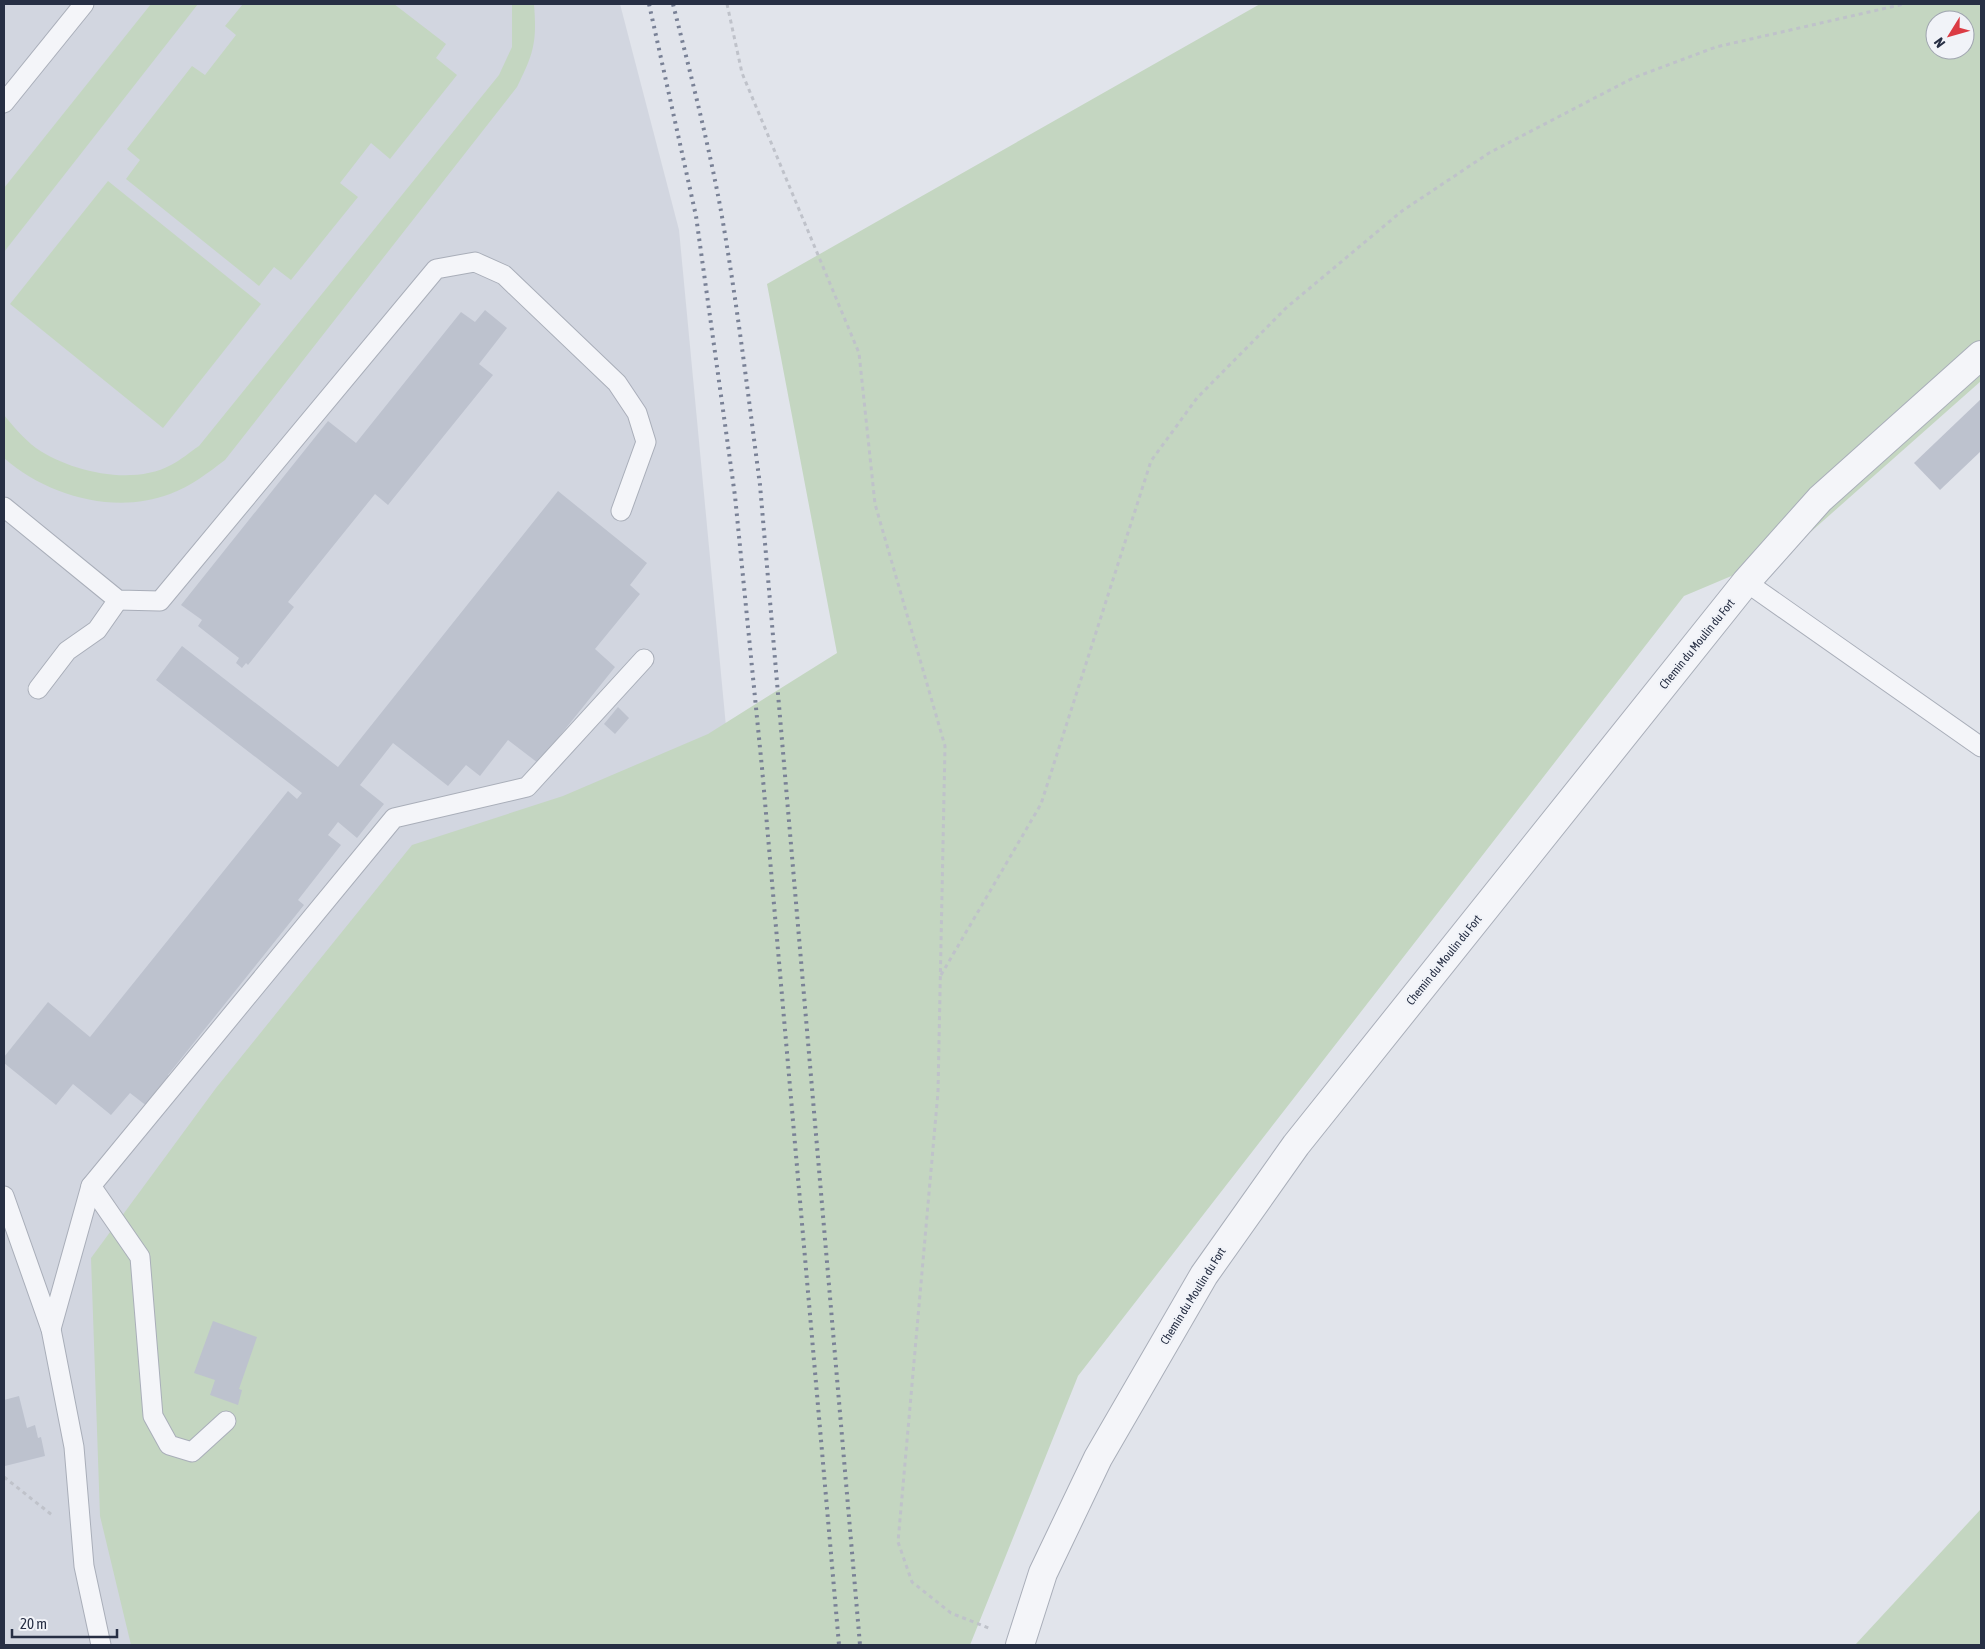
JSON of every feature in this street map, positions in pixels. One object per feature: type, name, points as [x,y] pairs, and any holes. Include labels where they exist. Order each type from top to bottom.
[{"type":"street","name":"Chemin du Moulin du Fort","points":[[1020,1643],[1043,1573],[1098,1458],[1204,1275],[1296,1145],[1746,582],[1820,499],[1981,355]]},
{"type":"lane","points":[[4,103],[84,4]]},
{"type":"lane","points":[[4,507],[118,600],[160,601],[436,269],[475,262],[504,275],[617,383],[637,413],[646,442],[621,511]]},
{"type":"lane","points":[[1746,582],[1981,747]]},
{"type":"lane","points":[[38,689],[67,651],[97,630],[118,600]]},
{"type":"lane","points":[[51,1329],[90,1186],[394,818],[527,787],[644,659]]},
{"type":"lane","points":[[90,1186],[140,1257],[153,1416],[169,1445],[192,1452],[226,1421]]},
{"type":"lane","points":[[4,1196],[51,1329],[74,1447],[84,1566],[100,1645]]},
{"type":"path","points":[[727,4],[742,73],[859,353],[875,504],[945,746],[938,1092],[898,1542],[912,1582],[951,1613],[1020,1643]]},
{"type":"path","points":[[941,976],[1041,804],[1151,461],[1197,398],[1286,308],[1402,211],[1489,153],[1633,78],[1716,47],[1904,4]]},
{"type":"path","points":[[4,1477],[81,1537]]},
{"type":"shaded area","points":[[4,4],[620,4],[679,230],[748,959],[804,1645],[4,1645]]},
{"type":"green space","points":[[151,4],[198,4],[4,252],[4,188]]},
{"type":"green space","points":[[243,4],[394,4],[446,44],[436,58],[457,75],[390,159],[371,143],[340,183],[358,197],[291,280],[274,267],[259,286],[126,179],[140,160],[127,149],[192,66],[205,75],[236,35],[225,26]]},
{"type":"green space","points":[[512,4],[534,4],[535,17],[531,56],[517,87],[225,460],[199,479],[178,491],[149,500],[127,503],[105,502],[61,492],[40,483],[4,458],[4,415],[23,437],[36,448],[66,464],[102,473],[138,475],[155,471],[175,463],[199,446],[499,75],[512,47]]},
{"type":"green space","points":[[1260,4],[1981,4],[1981,381],[1788,552],[1684,596],[1078,1376],[970,1645],[131,1645],[100,1516],[91,1258],[216,1088],[412,845],[563,796],[708,734],[837,653],[767,284]]},
{"type":"green space","points":[[108,181],[261,304],[163,428],[10,304]]},
{"type":"green space","points":[[1981,1509],[1981,1645],[1855,1645]]},
{"type":"building","points":[[485,310],[507,328],[479,364],[493,375],[388,505],[375,494],[288,602],[294,607],[248,665],[246,663],[242,668],[236,663],[239,658],[198,626],[202,620],[181,605],[328,421],[356,443],[461,312],[475,322]]},
{"type":"building","points":[[1981,399],[1981,451],[1940,490],[1914,463]]},
{"type":"building","points":[[558,491],[647,563],[630,585],[640,594],[595,649],[615,667],[538,763],[508,740],[480,776],[466,765],[448,786],[393,743],[360,785],[384,804],[357,838],[338,822],[328,835],[341,845],[298,900],[304,905],[168,1075],[175,1081],[152,1110],[130,1093],[111,1115],[73,1084],[56,1105],[4,1063],[4,1057],[48,1002],[90,1037],[288,791],[297,799],[302,793],[156,680],[182,646],[338,767]]},
{"type":"building","points":[[618,707],[629,718],[615,734],[604,724]]},
{"type":"building","points":[[213,1321],[257,1337],[239,1389],[242,1390],[238,1405],[210,1395],[215,1380],[194,1373]]},
{"type":"building","points":[[19,1396],[27,1428],[35,1425],[38,1438],[41,1437],[45,1456],[5,1466],[4,1400]]},
{"type":"railway","points":[[649,4],[696,216],[735,496],[762,768],[839,1645]]},
{"type":"railway","points":[[673,4],[705,133],[721,211],[760,485],[860,1645]]}]
